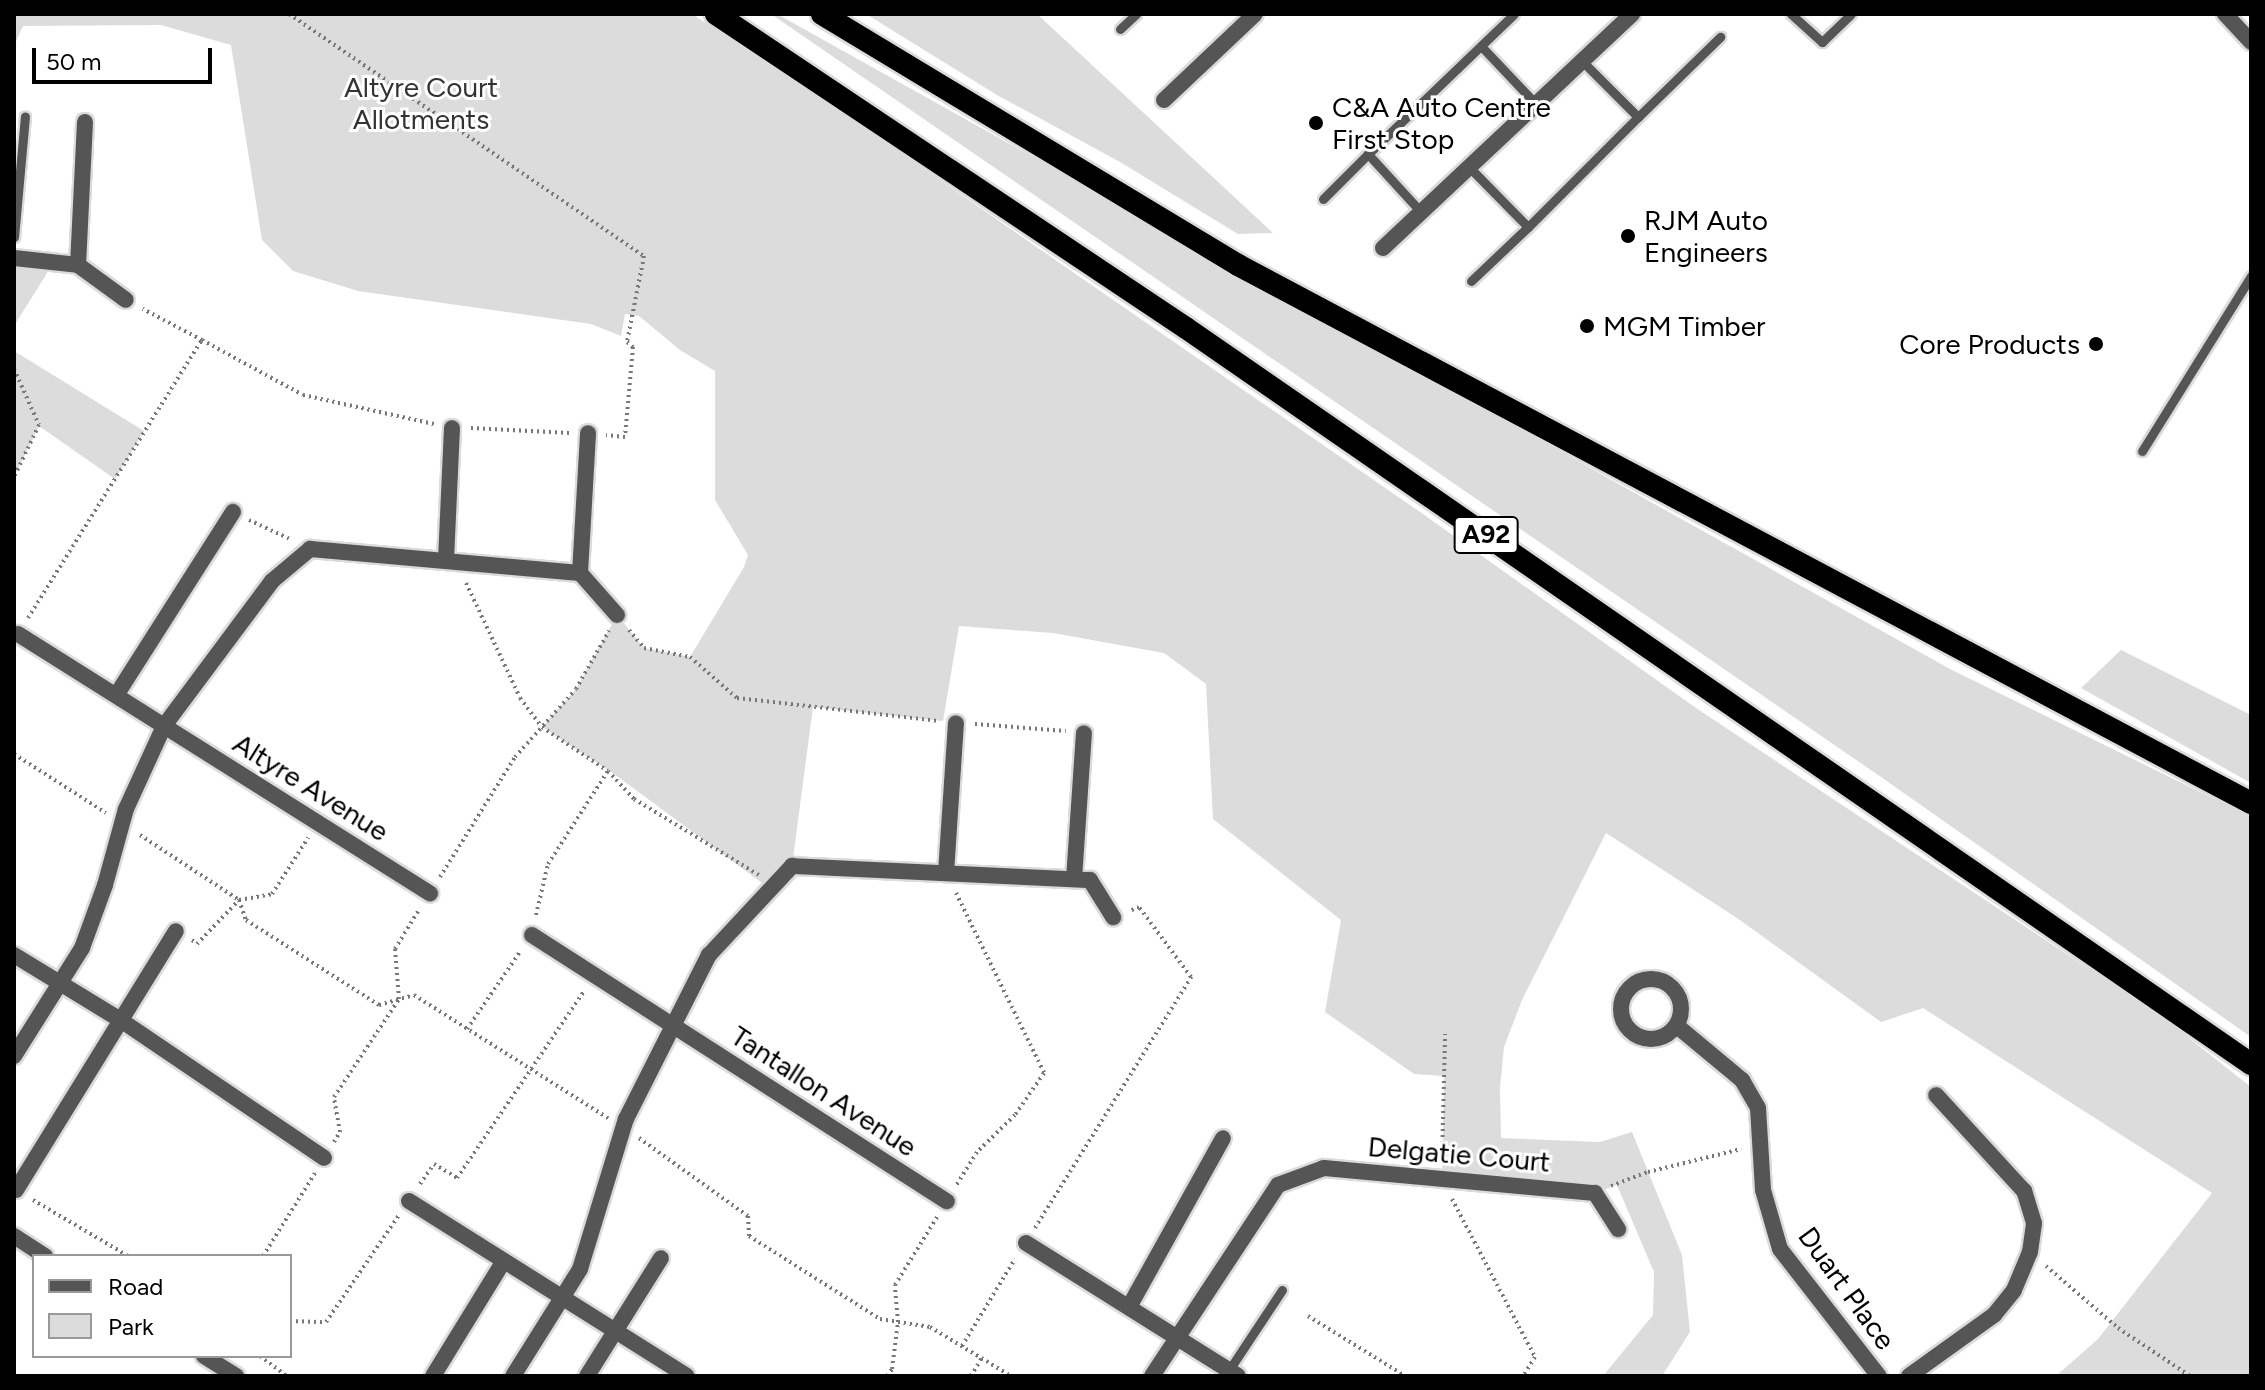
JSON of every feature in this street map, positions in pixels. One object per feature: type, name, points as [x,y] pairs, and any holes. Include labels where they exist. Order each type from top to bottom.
[{"type":"highway","name":"A92","points":[[716,14],[1186,328],[2251,1064]]},
{"type":"highway","points":[[822,14],[1238,265],[2251,803]]},
{"type":"street","points":[[1164,100],[1255,14]]},
{"type":"street","points":[[2225,14],[2251,42]]},
{"type":"street","points":[[1383,248],[1582,61],[1622,17]]},
{"type":"street","points":[[78,265],[85,122]]},
{"type":"street","points":[[14,258],[78,265],[126,300]]},
{"type":"street","points":[[451,561],[452,428]]},
{"type":"street","points":[[580,573],[588,433]]},
{"type":"street","points":[[117,694],[233,512]]},
{"type":"street","points":[[14,1056],[57,983],[82,948],[122,823],[164,726],[272,581],[310,549],[580,573],[617,615]]},
{"type":"street","name":"Altyre Avenue","points":[[18,634],[430,893]]},
{"type":"street","points":[[946,873],[956,723]]},
{"type":"street","points":[[1074,879],[1084,733]]},
{"type":"street","points":[[513,1376],[580,1269],[623,1127],[709,955],[792,866],[1090,880],[1113,917]]},
{"type":"street","points":[[16,1190],[176,931]]},
{"type":"street","name":"Tantallon Avenue","points":[[532,935],[947,1201]]},
{"type":"street","points":[[14,955],[122,1021],[324,1158]]},
{"type":"street","name":"Duart Place","points":[[1677,1026],[1742,1080],[1758,1108],[1763,1190],[1780,1249],[1879,1376]]},
{"type":"street","points":[[1909,1376],[1994,1315],[2014,1290],[2030,1252],[2034,1223],[2024,1191],[1936,1095]]},
{"type":"street","points":[[1129,1307],[1223,1138]]},
{"type":"street","name":"Delgatie Court","points":[[1175,1337],[1278,1185],[1324,1168],[1595,1193]]},
{"type":"street","points":[[1595,1193],[1618,1229]]},
{"type":"street","points":[[409,1201],[687,1376]]},
{"type":"street","points":[[14,1236],[42,1254]]},
{"type":"street","points":[[1026,1243],[1233,1373]]},
{"type":"street","points":[[587,1376],[661,1258]]},
{"type":"street","points":[[433,1376],[503,1262]]},
{"type":"street","points":[[1152,1376],[1175,1337]]},
{"type":"street","points":[[207,1358],[236,1376]]},
{"type":"lane","points":[[1120,29],[1136,14]]},
{"type":"lane","points":[[1323,199],[1514,14]]},
{"type":"lane","points":[[1791,14],[1822,42],[1851,14]]},
{"type":"lane","points":[[1471,281],[1720,37]]},
{"type":"lane","points":[[1481,46],[1536,104]]},
{"type":"lane","points":[[1582,61],[1638,117]]},
{"type":"lane","points":[[14,237],[25,117]]},
{"type":"lane","points":[[1368,154],[1421,212]]},
{"type":"lane","points":[[1469,167],[1528,227]]},
{"type":"lane","points":[[2142,451],[2251,276]]},
{"type":"lane","points":[[1233,1373],[1282,1290]]},
{"type":"path","points":[[126,300],[303,395],[452,428],[625,437],[633,347],[627,342],[644,256],[289,14]]},
{"type":"path","points":[[18,634],[202,340]]},
{"type":"path","points":[[14,369],[39,425],[14,477]]},
{"type":"path","points":[[233,512],[310,549]]},
{"type":"path","points":[[451,561],[520,698],[542,727],[608,771],[634,799],[774,885]]},
{"type":"path","points":[[264,1254],[340,1132],[334,1097],[399,999],[395,949],[515,757],[576,689],[617,615],[644,648],[690,657],[737,698],[956,723],[1084,733]]},
{"type":"path","points":[[14,754],[239,900],[246,920],[379,1005],[414,995],[623,1127],[748,1216],[749,1236],[880,1319],[930,1327],[1011,1376]]},
{"type":"path","points":[[467,1029],[532,935],[548,864],[608,771]]},
{"type":"path","points":[[176,931],[197,944],[239,900],[272,894],[317,822]]},
{"type":"path","points":[[887,1376],[892,1369],[898,1322],[895,1285],[977,1152],[1015,1115],[1044,1073],[946,873]]},
{"type":"path","points":[[962,1346],[1191,977],[1139,907],[1113,917]]},
{"type":"path","points":[[292,1321],[326,1322],[434,1164],[457,1178],[594,975]]},
{"type":"path","points":[[1445,1034],[1442,1179],[1535,1357],[1523,1376]]},
{"type":"path","points":[[1595,1193],[1648,1172],[1759,1145]]},
{"type":"path","points":[[16,1190],[125,1254]]},
{"type":"path","points":[[2030,1252],[2118,1328],[2190,1376]]},
{"type":"path","points":[[1308,1316],[1405,1376]]},
{"type":"path","points":[[263,1358],[287,1376]]},
{"type":"path","points":[[971,1376],[982,1358]]},
{"type":"green space","name":"Altyre Court Allotments","points":[[14,14],[692,14],[850,118],[1423,514],[1696,708],[2166,1020],[2251,1087],[2251,1376],[2056,1376],[2098,1339],[2212,1193],[1923,1008],[1881,1022],[1737,918],[1606,833],[1522,1000],[1504,1047],[1500,1088],[1501,1138],[1600,1142],[1632,1132],[1682,1255],[1690,1332],[1662,1376],[1603,1376],[1653,1315],[1654,1272],[1617,1185],[1595,1193],[1442,1179],[1444,1076],[1414,1074],[1325,1012],[1341,920],[1213,819],[1206,684],[1164,653],[1053,633],[959,626],[943,721],[813,707],[792,866],[770,889],[614,774],[542,727],[576,689],[617,615],[644,648],[690,657],[744,567],[748,555],[715,500],[715,371],[680,350],[639,316],[625,314],[621,336],[591,324],[358,291],[293,271],[262,240],[231,45],[161,25],[23,26],[14,46]]},
{"type":"green space","points":[[771,14],[777,14],[1950,669],[2251,817],[2251,1037],[1881,777]]},
{"type":"green space","points":[[866,14],[1037,14],[1273,233],[1238,234],[1120,162],[997,95]]},
{"type":"green space","points":[[14,258],[54,262],[14,326]]},
{"type":"green space","points":[[14,351],[144,431],[115,479],[39,426],[14,477]]},
{"type":"green space","points":[[2121,650],[2251,715],[2251,783],[2081,688]]},
{"type":"place","name":"C&A Auto Centre First Stop","points":[[1316,123]]},
{"type":"place","name":"RJM Auto Engineers","points":[[1628,236]]},
{"type":"place","name":"MGM Timber","points":[[1587,326]]},
{"type":"place","name":"Core Products","points":[[2096,344]]}]
